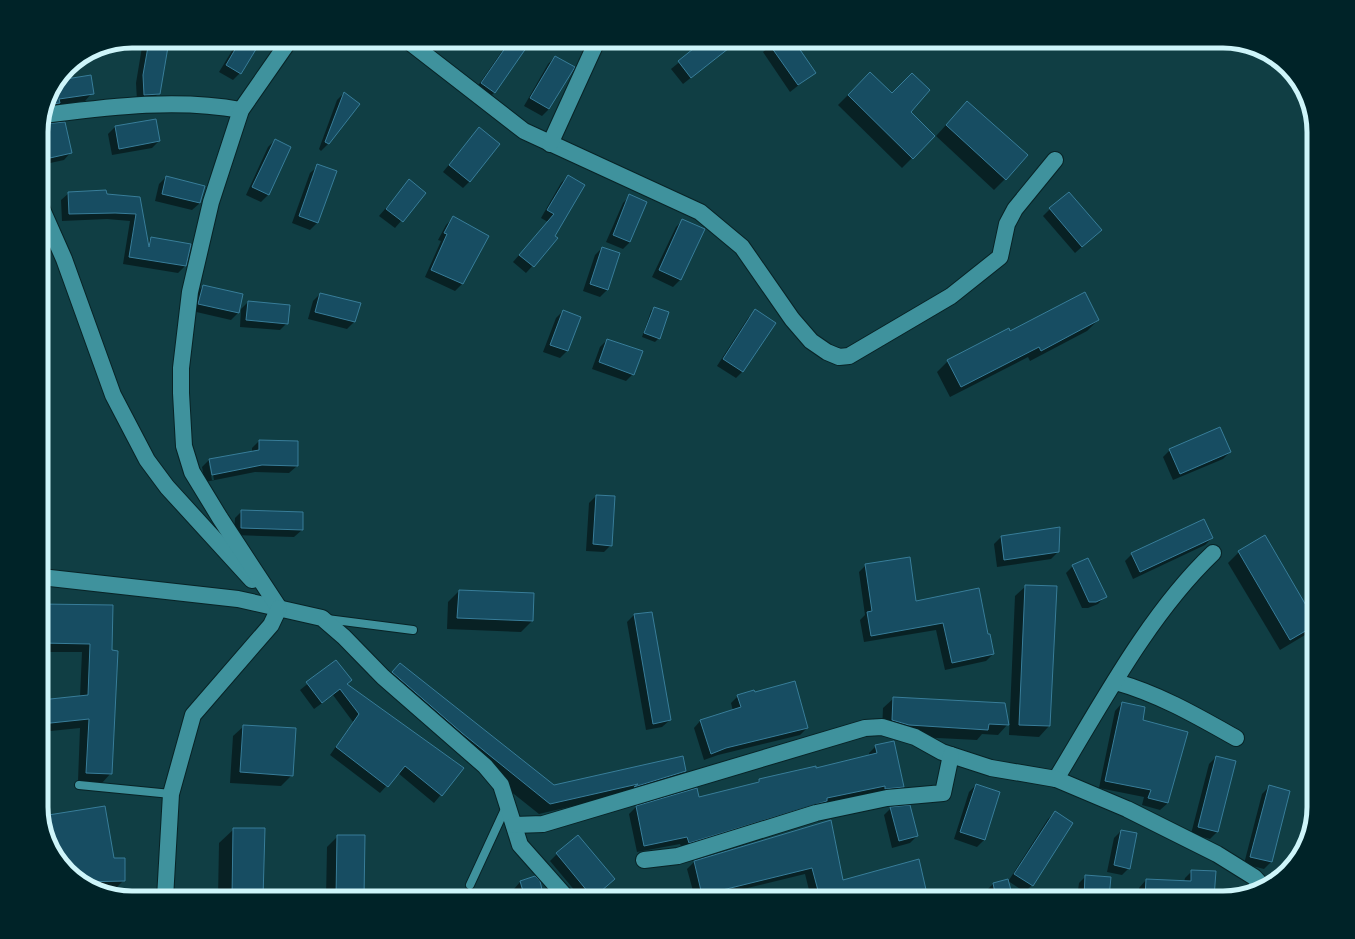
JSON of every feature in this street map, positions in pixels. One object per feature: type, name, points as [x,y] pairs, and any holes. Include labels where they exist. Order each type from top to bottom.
[{"type":"street","points":[[279,608],[220,518],[192,472],[184,446],[181,368],[190,292],[211,202],[241,110],[284,48]]},
{"type":"street","points":[[417,48],[524,131],[700,212],[742,247],[792,319],[811,341],[839,358],[849,356],[951,296],[1000,257],[1007,224],[1015,210],[1055,160]]},
{"type":"street","points":[[550,144],[594,48]]},
{"type":"street","points":[[50,114],[116,106],[212,105],[241,110]]},
{"type":"street","points":[[48,223],[64,259],[113,395],[148,460],[167,487],[206,531],[279,608]]},
{"type":"street","points":[[1056,779],[1156,618],[1189,575],[1213,553]]},
{"type":"street","points":[[48,578],[222,597],[322,618],[344,637],[383,677],[485,766],[501,785],[520,845],[561,891]]},
{"type":"street","points":[[165,891],[172,794],[193,715],[271,625],[279,608]]},
{"type":"street","points":[[1116,682],[1137,688],[1168,701],[1236,738]]},
{"type":"street","points":[[514,825],[543,824],[865,728],[882,728],[915,737],[951,755],[990,768],[1056,779],[1127,809],[1210,850],[1254,877],[1259,882]]},
{"type":"street","points":[[644,860],[678,856],[816,813],[887,798],[943,793],[951,755]]},
{"type":"lane","points":[[322,618],[413,630]]},
{"type":"lane","points":[[78,785],[172,794]]},
{"type":"lane","points":[[470,885],[508,805]]},
{"type":"building","points":[[148,48],[168,48],[160,94],[144,95],[143,75]]},
{"type":"building","points":[[236,48],[257,48],[241,74],[226,65]]},
{"type":"building","points":[[505,48],[526,48],[495,93],[481,83]]},
{"type":"building","points":[[694,48],[729,48],[691,78],[678,61]]},
{"type":"building","points":[[772,48],[799,48],[816,73],[798,85]]},
{"type":"building","points":[[555,56],[575,67],[549,109],[530,98]]},
{"type":"building","points":[[870,72],[892,93],[912,73],[930,90],[911,112],[935,136],[913,159],[848,95]]},
{"type":"building","points":[[91,75],[94,94],[59,99],[60,103],[53,104],[62,85],[67,79]]},
{"type":"building","points":[[344,92],[360,104],[329,144],[325,142]]},
{"type":"building","points":[[967,101],[1028,155],[1006,180],[946,125]]},
{"type":"building","points":[[156,119],[160,141],[119,149],[115,126]]},
{"type":"building","points":[[65,122],[72,153],[48,158],[49,123]]},
{"type":"building","points":[[479,127],[500,144],[470,182],[449,165]]},
{"type":"building","points":[[275,139],[291,147],[269,195],[252,187]]},
{"type":"building","points":[[317,164],[337,171],[318,223],[299,216]]},
{"type":"building","points":[[568,175],[585,185],[555,236],[558,238],[534,267],[519,255],[554,214],[547,210]]},
{"type":"building","points":[[166,176],[205,186],[200,203],[162,194]]},
{"type":"building","points":[[409,179],[426,193],[403,222],[386,209]]},
{"type":"building","points":[[106,190],[107,194],[140,197],[149,247],[151,237],[191,244],[186,266],[129,257],[136,214],[69,214],[68,192]]},
{"type":"building","points":[[1069,192],[1102,230],[1082,247],[1049,208]]},
{"type":"building","points":[[629,194],[647,202],[630,242],[613,235]]},
{"type":"building","points":[[453,216],[489,236],[463,284],[431,270],[447,234],[444,233]]},
{"type":"building","points":[[682,219],[705,229],[681,280],[659,270]]},
{"type":"building","points":[[602,247],[620,253],[608,290],[590,284]]},
{"type":"building","points":[[203,285],[243,294],[239,313],[198,304]]},
{"type":"building","points":[[1085,292],[1099,320],[1041,351],[1039,347],[961,387],[947,360],[1009,328],[1010,331]]},
{"type":"building","points":[[320,293],[361,303],[355,322],[315,312]]},
{"type":"building","points":[[248,301],[290,305],[288,324],[246,320]]},
{"type":"building","points":[[654,307],[669,312],[660,339],[644,333]]},
{"type":"building","points":[[755,309],[776,323],[743,372],[723,359]]},
{"type":"building","points":[[563,310],[581,317],[568,351],[550,345]]},
{"type":"building","points":[[607,339],[643,351],[634,375],[599,362]]},
{"type":"building","points":[[1220,427],[1231,452],[1180,474],[1169,449]]},
{"type":"building","points":[[259,440],[298,441],[298,466],[262,465],[212,475],[209,459],[259,450]]},
{"type":"building","points":[[596,495],[615,496],[612,546],[593,544]]},
{"type":"building","points":[[241,510],[303,512],[303,530],[241,528]]},
{"type":"building","points":[[1204,519],[1213,538],[1140,572],[1131,553]]},
{"type":"building","points":[[1060,527],[1059,552],[1004,560],[1001,536]]},
{"type":"building","points":[[1265,535],[1307,607],[1307,630],[1290,640],[1238,551]]},
{"type":"building","points":[[910,557],[916,601],[979,588],[988,634],[990,634],[994,654],[952,663],[943,623],[871,636],[867,612],[872,611],[865,564]]},
{"type":"building","points":[[1088,558],[1107,597],[1096,602],[1089,602],[1072,565]]},
{"type":"building","points":[[1025,585],[1057,586],[1050,726],[1019,725]]},
{"type":"building","points":[[459,590],[534,593],[533,621],[457,618]]},
{"type":"building","points":[[48,604],[113,605],[112,650],[118,651],[112,774],[86,773],[89,719],[48,723],[48,699],[88,695],[90,644],[48,643]]},
{"type":"building","points":[[652,612],[671,720],[653,724],[634,614]]},
{"type":"building","points":[[336,660],[352,680],[347,684],[464,768],[442,796],[405,766],[388,787],[336,747],[359,714],[340,689],[322,703],[306,682]]},
{"type":"building","points":[[400,663],[554,785],[683,756],[686,771],[634,787],[638,784],[550,804],[462,733],[392,672]]},
{"type":"building","points":[[795,681],[808,728],[726,748],[711,754],[700,720],[741,707],[737,695],[754,690],[755,692]]},
{"type":"building","points":[[893,697],[1005,703],[1009,725],[989,724],[988,730],[909,725],[892,720]]},
{"type":"building","points":[[1122,702],[1145,707],[1143,720],[1188,732],[1168,803],[1148,798],[1151,790],[1105,781]]},
{"type":"building","points":[[243,725],[296,728],[293,776],[240,772]]},
{"type":"building","points":[[894,741],[904,787],[885,789],[885,786],[827,798],[827,801],[689,843],[687,837],[644,846],[636,806],[697,788],[699,797],[759,782],[759,779],[816,766],[816,768],[877,753],[875,745]]},
{"type":"building","points":[[1216,756],[1236,761],[1218,832],[1198,827]]},
{"type":"building","points":[[976,784],[1000,792],[985,840],[960,832]]},
{"type":"building","points":[[1269,785],[1290,791],[1272,862],[1250,857]]},
{"type":"building","points":[[910,805],[918,836],[899,841],[890,807]]},
{"type":"building","points":[[105,806],[114,858],[125,858],[125,881],[94,882],[85,877],[69,862],[59,849],[54,839],[49,815]]},
{"type":"building","points":[[1055,811],[1073,823],[1033,886],[1014,874]]},
{"type":"building","points":[[831,820],[843,880],[919,859],[926,891],[818,891],[812,868],[718,891],[701,891],[694,861]]},
{"type":"building","points":[[233,828],[265,828],[263,891],[232,891]]},
{"type":"building","points":[[1121,830],[1137,833],[1130,869],[1114,865]]},
{"type":"building","points":[[337,835],[365,835],[364,891],[336,891]]},
{"type":"building","points":[[578,835],[615,879],[601,891],[587,891],[556,853]]},
{"type":"building","points":[[1191,870],[1216,871],[1215,891],[1145,891],[1146,879],[1191,881]]},
{"type":"building","points":[[1085,875],[1111,877],[1110,891],[1084,891]]},
{"type":"building","points":[[535,876],[540,881],[542,891],[523,891],[520,881]]},
{"type":"building","points":[[1008,879],[1011,891],[995,891],[993,883]]}]
